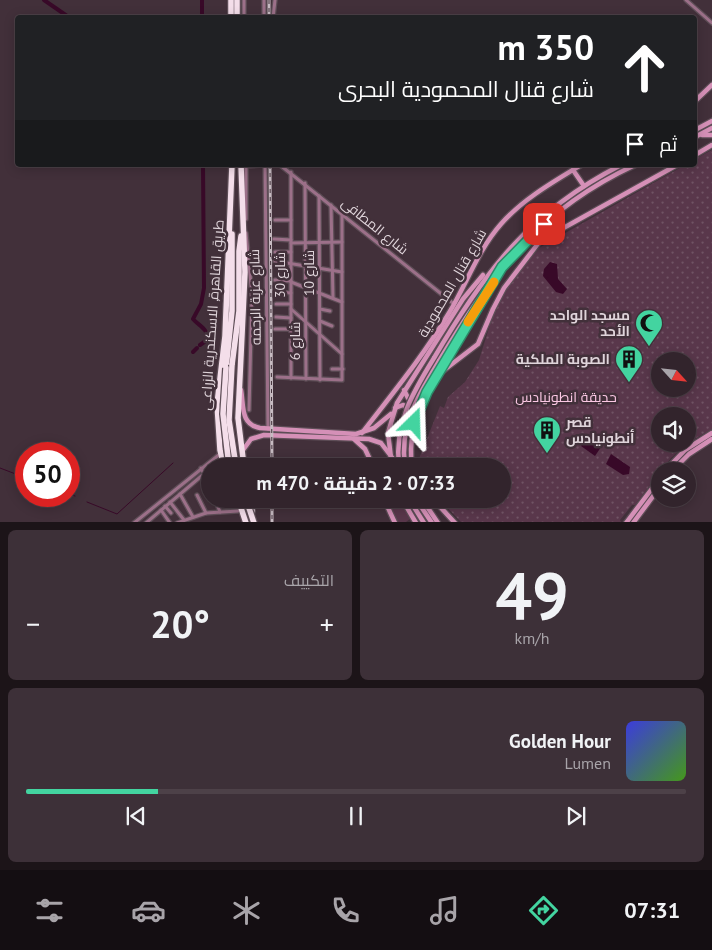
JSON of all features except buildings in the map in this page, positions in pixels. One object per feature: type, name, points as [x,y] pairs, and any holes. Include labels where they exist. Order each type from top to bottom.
[{"type":"highway","points":[[231,0],[231,15]]},
{"type":"highway","points":[[236,0],[237,15]]},
{"type":"highway","name":"طريق القاهرة, الاسكندرية الزراعى","points":[[222,458],[217,420],[218,385],[225,336],[232,167]]},
{"type":"highway","name":"طريق القاهرة, الاسكندرية الزراعى","points":[[243,458],[238,418],[245,272],[243,230],[244,167]]},
{"type":"highway","points":[[231,215],[234,255],[229,367],[229,420],[235,458]]},
{"type":"highway","points":[[227,458],[223,419],[229,367],[239,311],[239,246],[243,230]]},
{"type":"highway","points":[[218,385],[223,380],[230,378],[236,380],[240,386]]},
{"type":"highway","points":[[238,508],[244,522]]},
{"type":"highway","points":[[239,508],[244,522]]},
{"type":"highway","points":[[250,508],[254,522]]},
{"type":"main road","points":[[697,99],[712,85]]},
{"type":"main road","points":[[697,129],[712,121]]},
{"type":"main road","points":[[697,136],[712,128]]},
{"type":"main road","points":[[700,135],[712,135]]},
{"type":"main road","points":[[697,154],[712,145]]},
{"type":"main road","name":"شارع قنال المحمودية","points":[[362,433],[422,355],[454,304],[483,249],[502,223],[527,200],[577,167]]},
{"type":"main road","points":[[390,457],[388,433],[394,410],[404,390],[467,294],[537,222],[584,186],[617,167]]},
{"type":"main road","points":[[405,458],[404,442],[408,420],[417,398],[475,302],[502,267],[529,238],[556,214],[589,191],[631,167]]},
{"type":"main road","points":[[436,377],[478,344],[492,309],[507,283],[540,240],[673,167]]},
{"type":"main road","points":[[573,170],[584,186]]},
{"type":"main road","points":[[411,458],[411,439],[416,415],[422,401],[502,267]]},
{"type":"main road","points":[[399,458],[398,445],[403,416],[410,398],[470,298],[490,270]]},
{"type":"main road","points":[[240,386],[246,420],[254,427],[362,433],[380,424],[394,410],[403,405],[413,410],[416,415]]},
{"type":"main road","points":[[404,390],[407,397],[415,403],[422,401]]},
{"type":"main road","points":[[674,462],[685,450],[712,433]]},
{"type":"main road","points":[[242,454],[248,442],[260,435],[378,442],[386,448],[390,457]]},
{"type":"main road","points":[[352,439],[365,449],[369,458]]},
{"type":"main road","points":[[681,462],[689,454],[712,439]]},
{"type":"main road","points":[[626,522],[651,495]]},
{"type":"main road","points":[[633,522],[651,497]]},
{"type":"main road","points":[[388,508],[395,522]]},
{"type":"main road","points":[[407,508],[416,522]]},
{"type":"main road","points":[[414,508],[423,522]]},
{"type":"main road","points":[[422,508],[430,521]]},
{"type":"main road","points":[[428,508],[438,522]]},
{"type":"main road","points":[[442,508],[455,522]]},
{"type":"street","points":[[244,0],[244,15]]},
{"type":"street","points":[[264,0],[264,15]]},
{"type":"street","points":[[273,15],[275,0]]},
{"type":"street","points":[[686,0],[712,23]]},
{"type":"street","points":[[244,167],[246,230],[252,295],[250,410]]},
{"type":"street","name":"شارع عزبة الرحمه","points":[[265,167],[268,429]]},
{"type":"street","name":"شارع المطافى","points":[[283,167],[454,304]]},
{"type":"street","name":"شارع 30","points":[[291,172],[291,378]]},
{"type":"street","name":"شارع 6","points":[[304,183],[306,379]]},
{"type":"street","name":"شارع 10","points":[[319,195],[320,380]]},
{"type":"street","points":[[331,205],[332,298]]},
{"type":"street","points":[[277,377],[341,381],[343,379],[342,214]]},
{"type":"street","points":[[275,220],[291,220]]},
{"type":"street","points":[[274,239],[305,243],[342,242]]},
{"type":"street","points":[[274,252],[291,252]]},
{"type":"street","points":[[275,261],[342,272]]},
{"type":"street","points":[[275,280],[291,282],[342,302]]},
{"type":"street","points":[[276,292],[291,293]]},
{"type":"street","points":[[276,304],[291,304]]},
{"type":"street","points":[[291,309],[342,354]]},
{"type":"street","points":[[320,309],[330,311]]},
{"type":"street","points":[[276,317],[291,318]]},
{"type":"street","points":[[320,321],[332,326]]},
{"type":"street","points":[[275,329],[291,329]]},
{"type":"street","points":[[332,369],[342,369]]},
{"type":"street","points":[[215,458],[221,454]]},
{"type":"street","points":[[134,522],[201,468]]},
{"type":"street","points":[[146,522],[201,476]]},
{"type":"street","points":[[180,494],[193,517]]},
{"type":"street","points":[[196,495],[206,513]]},
{"type":"street","points":[[170,502],[184,520]]},
{"type":"street","points":[[165,506],[171,514]]},
{"type":"street","points":[[218,508],[220,512]]},
{"type":"street","points":[[161,510],[170,522]]},
{"type":"street","points":[[177,522],[206,513],[238,511]]},
{"type":"green space","name":"حديقة انطونيادس","points":[[712,150],[712,429],[696,438],[696,407],[651,407],[651,452],[678,452],[668,462],[651,462],[651,484],[635,505],[632,505],[620,520],[621,522],[461,522],[448,508],[511,508],[511,458],[420,458],[440,406],[444,408],[448,397],[465,382],[479,360],[493,315],[508,287],[539,248],[681,167],[697,167],[697,158]]},
{"type":"green space","points":[[391,508],[404,508],[410,519],[406,522],[398,522]]},
{"type":"shaded area","points":[[550,262],[557,264],[558,279],[567,289],[563,294],[556,292],[543,276],[544,269]]},
{"type":"shaded area","points":[[587,437],[601,447],[595,456],[581,446]]},
{"type":"shaded area","points":[[611,454],[630,467],[629,474],[623,475],[606,464]]},
{"type":"waterway","points":[[44,0],[66,15]]},
{"type":"waterway","points":[[202,0],[202,15]]},
{"type":"waterway","points":[[200,345],[207,340],[207,336],[203,328],[193,319],[201,304],[204,288],[203,167]]},
{"type":"waterway","points":[[193,352],[197,348]]},
{"type":"waterway","points":[[87,502],[117,514],[173,463]]},
{"type":"waterway","points":[[0,468],[15,474]]},
{"type":"railway","points":[[269,0],[269,15]]},
{"type":"railway","points":[[270,167],[272,458]]},
{"type":"railway","points":[[272,508],[272,522]]},
{"type":"slow traffic","points":[[468,322],[480,300],[494,282]]},
{"type":"place","name":"مسجد الواحد الأحد","points":[[649,347]]},
{"type":"place","name":"الصوبة الملكية","points":[[629,383]]},
{"type":"place","name":"قصر أنطونيادس","points":[[547,454]]},
{"type":"route","points":[[414,423],[427,392],[478,304],[502,267],[521,245],[544,224]]}]
